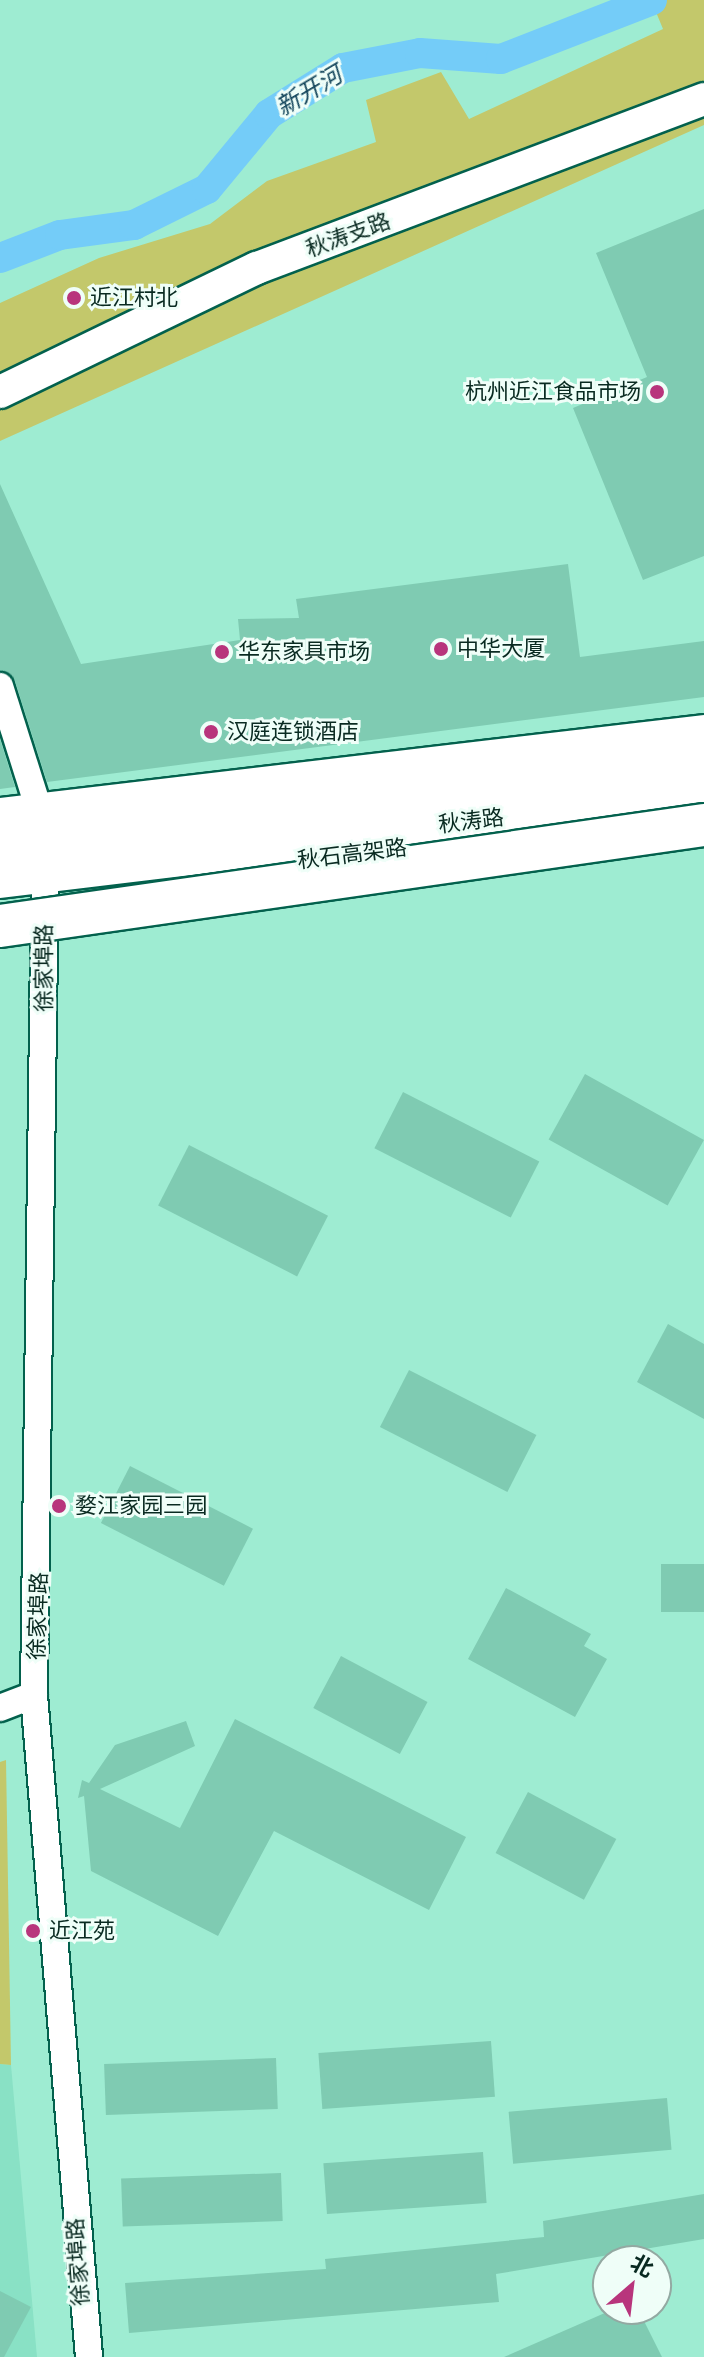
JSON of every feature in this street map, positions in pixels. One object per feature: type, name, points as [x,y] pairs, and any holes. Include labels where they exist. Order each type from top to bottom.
[{"type":"highway","points":[[0,831],[511,765],[703,766]]},
{"type":"highway","name":"秋石高架路","points":[[0,851],[703,766]]},
{"type":"highway","name":"秋石高架路","points":[[0,897],[704,811]]},
{"type":"highway","points":[[0,926],[704,825]]},
{"type":"main road","points":[[0,818],[703,766]]},
{"type":"main road","name":"秋涛路","points":[[0,878],[703,766]]},
{"type":"street","name":"秋涛支路","points":[[0,392],[257,268],[704,99]]},
{"type":"street","points":[[0,686],[40,813]]},
{"type":"street","name":"徐家埠路","points":[[45,872],[34,1695],[89,2357]]},
{"type":"street","points":[[0,1708],[34,1695]]},
{"type":"shaded area","points":[[651,0],[704,0],[704,125],[0,441],[0,303],[99,258],[210,224],[267,181],[376,142],[366,100],[441,72],[469,119],[663,29]]},
{"type":"shaded area","points":[[6,1760],[11,2065],[0,2064],[0,1762]]},
{"type":"shaded area","points":[[0,2064],[11,2065],[37,2357],[0,2357]]},
{"type":"building","name":"杭州近江食品市场","points":[[704,209],[704,556],[643,580],[573,408],[647,377],[596,253]]},
{"type":"building","points":[[0,484],[81,664],[240,640],[238,619],[299,618],[296,599],[568,564],[580,657],[704,641],[704,697],[47,782],[15,681],[0,670]]},
{"type":"building","points":[[0,739],[15,787],[0,789]]},
{"type":"building","points":[[585,1074],[704,1140],[668,1206],[549,1140]]},
{"type":"building","points":[[403,1092],[539,1161],[511,1218],[374,1148]]},
{"type":"building","points":[[189,1145],[328,1216],[297,1276],[158,1206]]},
{"type":"building","points":[[668,1324],[704,1344],[704,1419],[637,1382]]},
{"type":"building","points":[[409,1370],[536,1435],[507,1492],[380,1427]]},
{"type":"building","points":[[130,1466],[253,1529],[224,1586],[101,1523]]},
{"type":"building","points":[[661,1564],[704,1564],[704,1612],[661,1612]]},
{"type":"building","points":[[506,1588],[591,1634],[584,1646],[607,1659],[575,1717],[468,1659]]},
{"type":"building","points":[[341,1656],[428,1702],[400,1754],[313,1708]]},
{"type":"building","points":[[235,1719],[466,1837],[429,1910],[274,1831],[218,1936],[91,1871],[84,1796],[78,1798],[82,1780],[89,1783],[115,1745],[186,1721],[195,1746],[100,1789],[180,1828]]},
{"type":"building","points":[[528,1792],[616,1839],[584,1900],[496,1853]]},
{"type":"building","points":[[491,2041],[495,2097],[322,2109],[318,2053]]},
{"type":"building","points":[[276,2058],[278,2109],[106,2115],[104,2064]]},
{"type":"building","points":[[667,2098],[672,2150],[513,2164],[509,2112]]},
{"type":"building","points":[[483,2152],[487,2203],[327,2214],[323,2163]]},
{"type":"building","points":[[281,2173],[283,2221],[123,2227],[121,2179]]},
{"type":"building","points":[[704,2194],[704,2239],[668,2245],[592,2245],[592,2258],[496,2274],[499,2302],[129,2333],[125,2283],[326,2269],[325,2259],[544,2237],[543,2221]]},
{"type":"building","points":[[0,2291],[31,2307],[4,2357],[0,2357]]},
{"type":"building","points":[[592,2319],[592,2325],[646,2325],[662,2357],[504,2357]]},
{"type":"waterway","name":"新开河","points":[[0,258],[60,235],[134,225],[207,189],[269,114],[343,68],[420,53],[501,59],[652,0]]},
{"type":"place","name":"近江村北","points":[[74,298]]},
{"type":"place","name":"杭州近江食品市场","points":[[657,392]]},
{"type":"place","name":"中华大厦","points":[[441,649]]},
{"type":"place","name":"华东家具市场","points":[[222,652]]},
{"type":"place","name":"汉庭连锁酒店","points":[[211,732]]},
{"type":"place","name":"婺江家园三园","points":[[59,1506]]},
{"type":"place","name":"近江苑","points":[[33,1931]]}]
